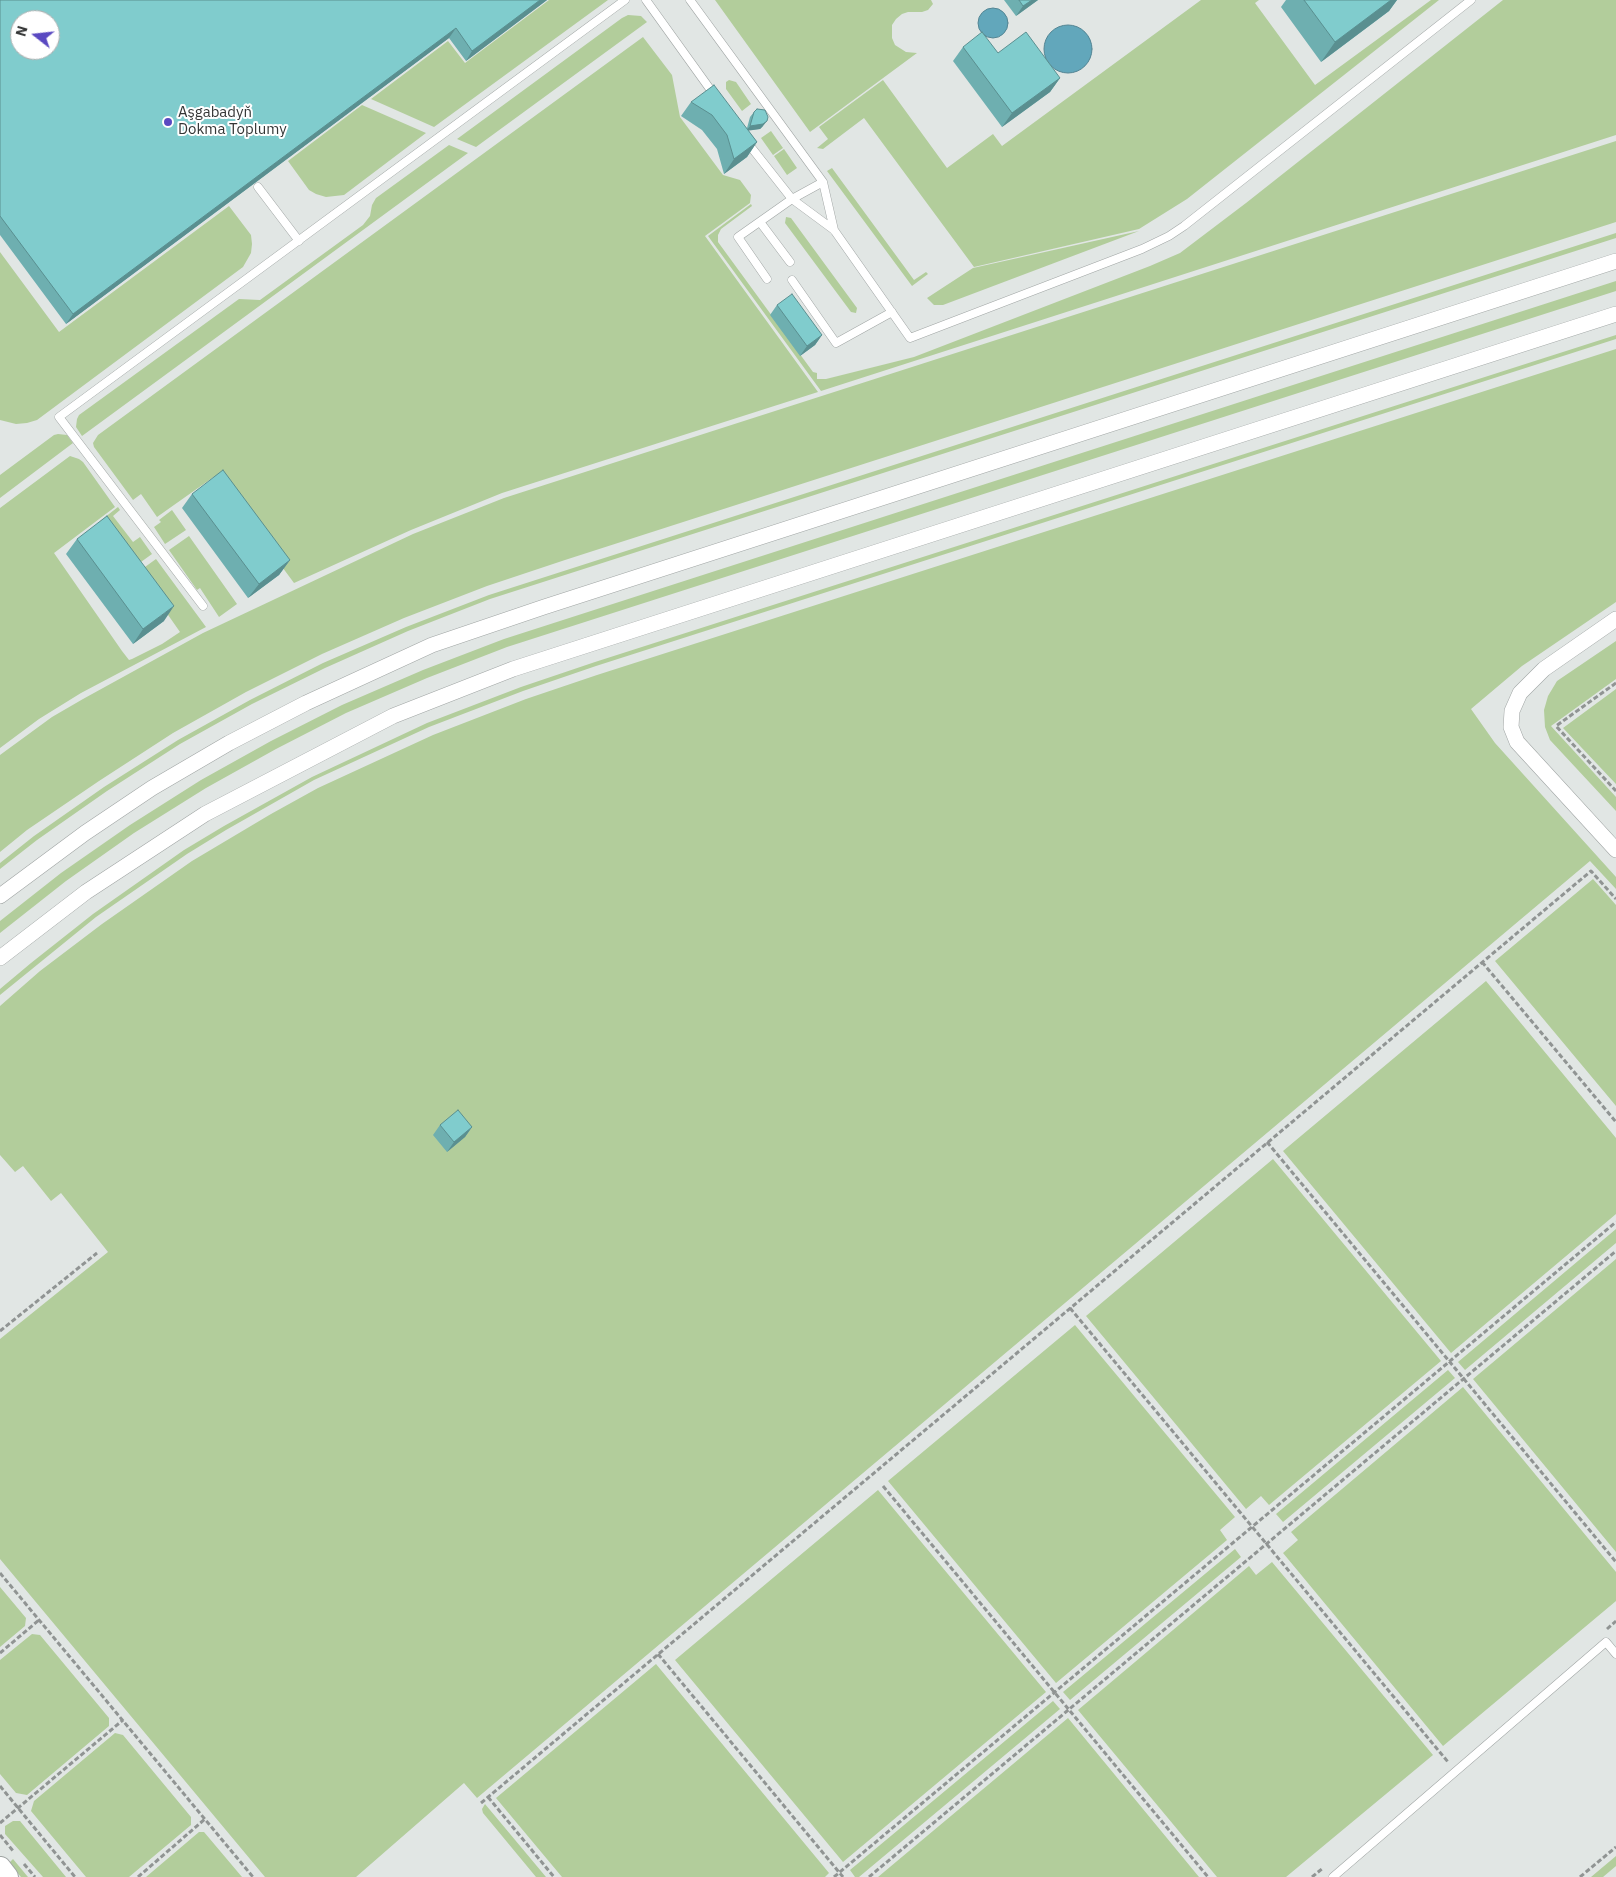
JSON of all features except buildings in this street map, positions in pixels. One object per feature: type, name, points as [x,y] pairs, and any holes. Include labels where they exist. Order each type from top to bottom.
[{"type":"main road","points":[[0,1868],[7,1877]]},
{"type":"street","points":[[0,896],[85,833],[145,793],[229,744],[306,703],[432,645],[1616,261]]},
{"type":"street","points":[[0,958],[86,892],[205,814],[402,712],[514,669],[1616,314]]},
{"type":"street","points":[[1616,619],[1544,669],[1520,693],[1512,711],[1511,727],[1517,742],[1616,850]]},
{"type":"lane","points":[[204,606],[59,417],[625,0]]},
{"type":"lane","points":[[646,0],[718,101]]},
{"type":"lane","points":[[690,0],[823,182],[834,230]]},
{"type":"lane","points":[[740,132],[792,199],[834,230],[910,338],[1158,242],[1184,226],[1471,0]]},
{"type":"lane","points":[[767,279],[738,239],[739,236],[792,199],[823,182]]},
{"type":"lane","points":[[258,187],[299,241]]},
{"type":"lane","points":[[760,222],[790,262]]},
{"type":"lane","points":[[792,280],[836,343],[892,312]]},
{"type":"lane","points":[[1333,1877],[1606,1642],[1616,1654]]},
{"type":"path","points":[[1616,683],[1556,726],[1616,791]]},
{"type":"path","points":[[481,1803],[1591,871],[1616,899]]},
{"type":"path","points":[[1482,962],[1616,1122]]},
{"type":"path","points":[[1267,1142],[1616,1562]]},
{"type":"path","points":[[834,1877],[1616,1222]]},
{"type":"path","points":[[868,1877],[1616,1251]]},
{"type":"path","points":[[0,1331],[97,1253]]},
{"type":"path","points":[[1070,1308],[1448,1762]]},
{"type":"path","points":[[883,1486],[1208,1877]]},
{"type":"path","points":[[0,1573],[254,1877]]},
{"type":"path","points":[[0,1654],[39,1620]]},
{"type":"path","points":[[658,1654],[843,1877]]},
{"type":"path","points":[[0,1823],[123,1720]]},
{"type":"path","points":[[0,1786],[75,1877]]},
{"type":"path","points":[[488,1797],[554,1877]]},
{"type":"path","points":[[138,1877],[206,1819]]},
{"type":"path","points":[[1580,1877],[1616,1847]]},
{"type":"green space","points":[[549,0],[608,0],[434,127],[371,99],[448,41],[465,63]]},
{"type":"green space","points":[[715,0],[931,0],[933,4],[928,10],[922,12],[902,14],[892,25],[892,38],[895,45],[906,52],[917,53],[810,132]]},
{"type":"green space","points":[[1201,0],[1259,0],[1255,3],[1315,85],[1431,0],[1439,0],[1187,199],[1139,229],[974,267],[864,118],[823,149],[817,148],[828,139],[819,127],[883,80],[947,168],[993,134],[1002,146]]},
{"type":"green space","points":[[1503,0],[1616,0],[1616,135],[821,391],[708,236],[751,204],[752,206],[721,229],[718,235],[718,242],[813,372],[817,373],[817,379],[826,379],[914,357],[1180,253]]},
{"type":"green space","points":[[628,15],[641,16],[647,22],[476,147],[457,139],[622,18]]},
{"type":"green space","points":[[643,37],[672,75],[680,117],[723,175],[740,180],[751,195],[750,203],[705,236],[818,392],[502,493],[411,530],[294,583],[215,476],[157,517],[141,494],[133,500],[94,447],[93,443],[98,435]]},
{"type":"green space","points":[[729,80],[736,82],[751,104],[742,111],[726,89],[726,82]]},
{"type":"green space","points":[[362,105],[426,133],[344,195],[326,197],[316,194],[309,190],[288,161]]},
{"type":"green space","points":[[771,131],[783,148],[773,155],[761,138]]},
{"type":"green space","points":[[1616,141],[1616,222],[565,560],[487,586],[404,618],[322,654],[246,692],[173,733],[27,830],[0,852],[0,755],[52,717],[203,633],[413,534],[504,498]]},
{"type":"green space","points":[[449,145],[468,153],[82,436],[76,427],[79,415],[239,299],[260,300],[363,225],[370,216],[372,205],[376,198]]},
{"type":"green space","points":[[784,149],[797,168],[787,175],[774,156]]},
{"type":"green space","points":[[832,168],[914,280],[926,272],[928,274],[912,286],[827,171]]},
{"type":"green space","points":[[229,206],[251,235],[251,253],[243,267],[37,420],[16,424],[0,420],[0,252],[59,332]]},
{"type":"green space","points":[[786,217],[791,218],[857,308],[856,313],[851,312],[785,223]]},
{"type":"green space","points":[[1139,231],[943,305],[934,305],[927,298],[973,268]]},
{"type":"green space","points":[[1616,233],[1616,238],[490,599],[408,631],[325,668],[252,704],[180,744],[107,791],[37,840],[0,869],[0,863],[34,836],[104,787],[178,740],[250,700],[323,663],[406,627],[489,595]]},
{"type":"green space","points":[[1616,281],[1616,291],[507,647],[427,678],[346,713],[206,788],[134,833],[66,881],[0,933],[0,921],[61,873],[130,825],[201,780],[271,741],[342,705],[423,670],[504,639]]},
{"type":"green space","points":[[1616,335],[1616,339],[596,666],[523,691],[429,727],[314,780],[187,854],[96,917],[0,995],[0,989],[93,914],[184,850],[312,777],[427,723],[521,687],[595,662]]},
{"type":"green space","points":[[1616,349],[1616,602],[1522,666],[1471,709],[1495,743],[1616,877],[1616,889],[1590,861],[477,1798],[464,1783],[356,1877],[265,1877],[0,1559],[0,1339],[108,1252],[61,1193],[51,1201],[23,1166],[15,1172],[0,1155],[0,1006],[40,971],[102,924],[192,861],[318,788],[433,735],[526,699],[597,675]]},
{"type":"green space","points":[[58,434],[67,435],[73,443],[0,498],[0,475]]},
{"type":"green space","points":[[70,456],[83,462],[115,507],[54,553],[129,660],[162,644],[180,632],[138,572],[156,559],[206,627],[81,693],[39,719],[0,748],[0,508]]},
{"type":"green space","points":[[118,507],[120,510],[113,516],[133,542],[140,537],[152,554],[134,567],[100,521]]},
{"type":"green space","points":[[172,510],[186,530],[165,544],[154,527],[161,522],[159,520]]},
{"type":"green space","points":[[189,536],[237,604],[219,617],[200,588],[197,590],[169,550]]},
{"type":"green space","points":[[1616,641],[1616,679],[1551,726],[1616,797],[1616,811],[1550,740],[1545,727],[1544,710],[1548,696],[1557,681]]},
{"type":"green space","points":[[1616,689],[1616,784],[1563,728]]},
{"type":"green space","points":[[1593,879],[1616,905],[1616,1106],[1495,961]]},
{"type":"green space","points":[[1486,981],[1616,1138],[1616,1214],[1451,1353],[1283,1151]]},
{"type":"green space","points":[[1273,1159],[1441,1361],[1269,1505],[1261,1496],[1246,1509],[1086,1316]]},
{"type":"green space","points":[[1616,1229],[1616,1243],[1465,1370],[1458,1362]]},
{"type":"green space","points":[[1616,1259],[1616,1552],[1473,1379]]},
{"type":"green space","points":[[1075,1325],[1235,1517],[1220,1530],[1227,1540],[1056,1683],[888,1481]]},
{"type":"green space","points":[[1448,1370],[1455,1378],[1283,1522],[1276,1514]]},
{"type":"green space","points":[[1463,1387],[1616,1572],[1616,1601],[1443,1746],[1283,1553],[1298,1540],[1291,1532]]},
{"type":"green space","points":[[878,1490],[1046,1692],[843,1862],[675,1660]]},
{"type":"green space","points":[[1235,1549],[1241,1557],[1070,1700],[1063,1692]]},
{"type":"green space","points":[[1272,1562],[1433,1755],[1286,1877],[1217,1877],[1078,1710],[1249,1566],[1256,1575]]},
{"type":"green space","points":[[0,1587],[26,1618],[25,1626],[0,1647]]},
{"type":"green space","points":[[32,1634],[40,1635],[109,1718],[109,1726],[27,1795],[16,1793],[0,1774],[0,1660]]},
{"type":"green space","points":[[656,1664],[829,1873],[825,1877],[562,1877],[496,1798]]},
{"type":"green space","points":[[1053,1701],[1060,1709],[859,1877],[855,1877],[850,1870]]},
{"type":"green space","points":[[1068,1718],[1199,1877],[878,1877]]},
{"type":"green space","points":[[115,1733],[123,1735],[191,1817],[191,1825],[129,1877],[86,1877],[31,1811],[34,1801]]},
{"type":"green space","points":[[485,1804],[546,1877],[536,1877],[483,1813],[482,1809]]},
{"type":"green space","points":[[13,1821],[20,1821],[66,1877],[43,1877],[5,1834],[5,1826]]},
{"type":"green space","points":[[199,1832],[204,1832],[242,1877],[146,1877]]},
{"type":"green space","points":[[1616,1856],[1616,1866],[1603,1877],[1591,1877]]},
{"type":"green space","points":[[13,1859],[28,1877],[21,1877],[9,1863]]},
{"type":"water","points":[[993,8],[1004,12],[1008,23],[1004,34],[993,38],[982,34],[978,23],[982,12]]},
{"type":"water","points":[[1063,25],[1073,25],[1085,32],[1092,44],[1092,54],[1085,66],[1073,73],[1063,73],[1055,69],[1048,62],[1044,54],[1044,44],[1048,36],[1055,29]]},
{"type":"place","name":"Aşgabadyň Dokma Toplumy","points":[[168,122]]}]
